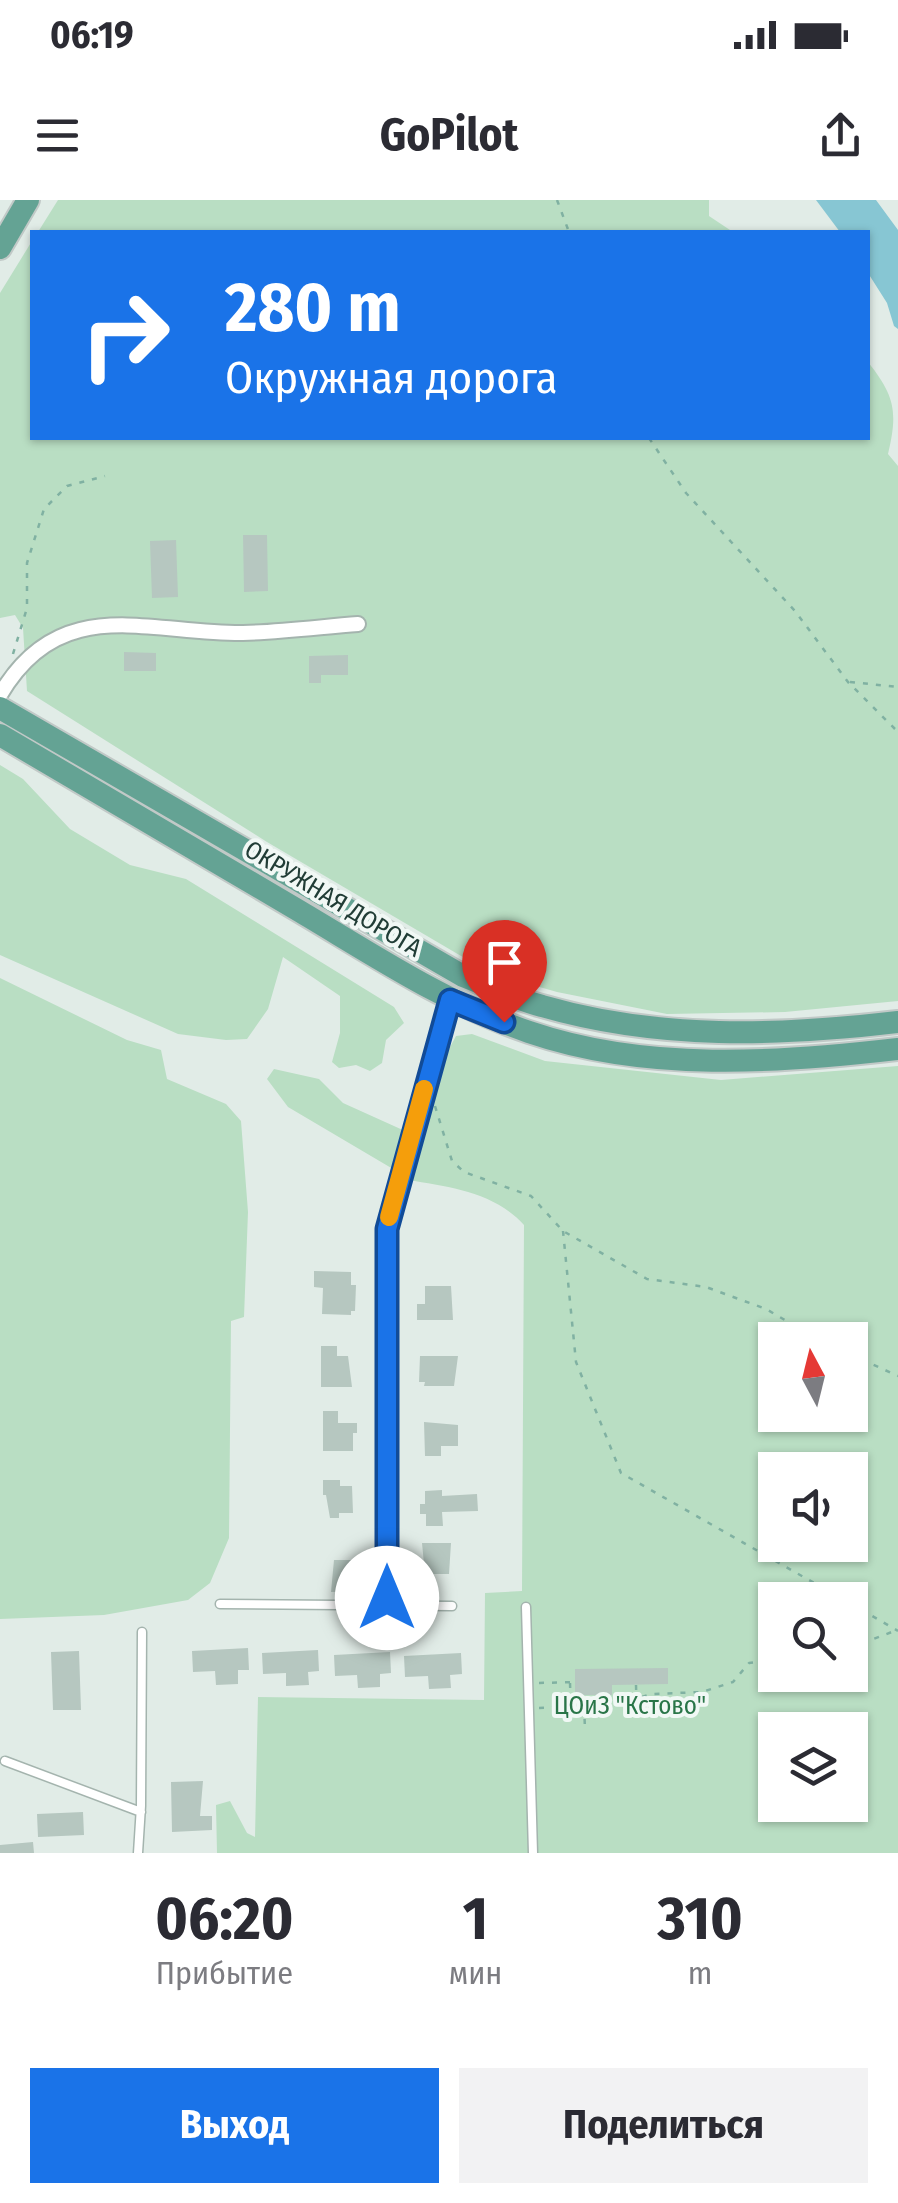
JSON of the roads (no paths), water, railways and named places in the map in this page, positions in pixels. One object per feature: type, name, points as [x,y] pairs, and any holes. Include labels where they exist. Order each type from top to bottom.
[{"type":"main road","points":[[0,248],[28,200]]},
{"type":"main road","name":"ОКРУЖНАЯ ДОРОГА","points":[[0,708],[463,976],[540,1006],[623,1025],[722,1034],[814,1032],[898,1022]]},
{"type":"main road","name":"ОКРУЖНАЯ ДОРОГА","points":[[0,734],[450,1000],[531,1033],[621,1053],[722,1062],[824,1058],[898,1049]]},
{"type":"street","points":[[0,695],[11,676],[55,637],[99,624],[241,633],[358,624]]},
{"type":"street","points":[[386,1600],[387,1229],[450,1000]]},
{"type":"lane","points":[[220,1604],[386,1600],[452,1606]]},
{"type":"lane","points":[[526,1608],[533,1853]]},
{"type":"lane","points":[[138,1853],[142,1632]]},
{"type":"lane","points":[[6,1760],[141,1812]]},
{"type":"water","points":[[816,200],[876,200],[898,230],[898,329],[870,276],[870,230],[838,230]]},
{"type":"park label","name":"ЦОиЗ \"Кстово\"","points":[[630,1706]]}]
